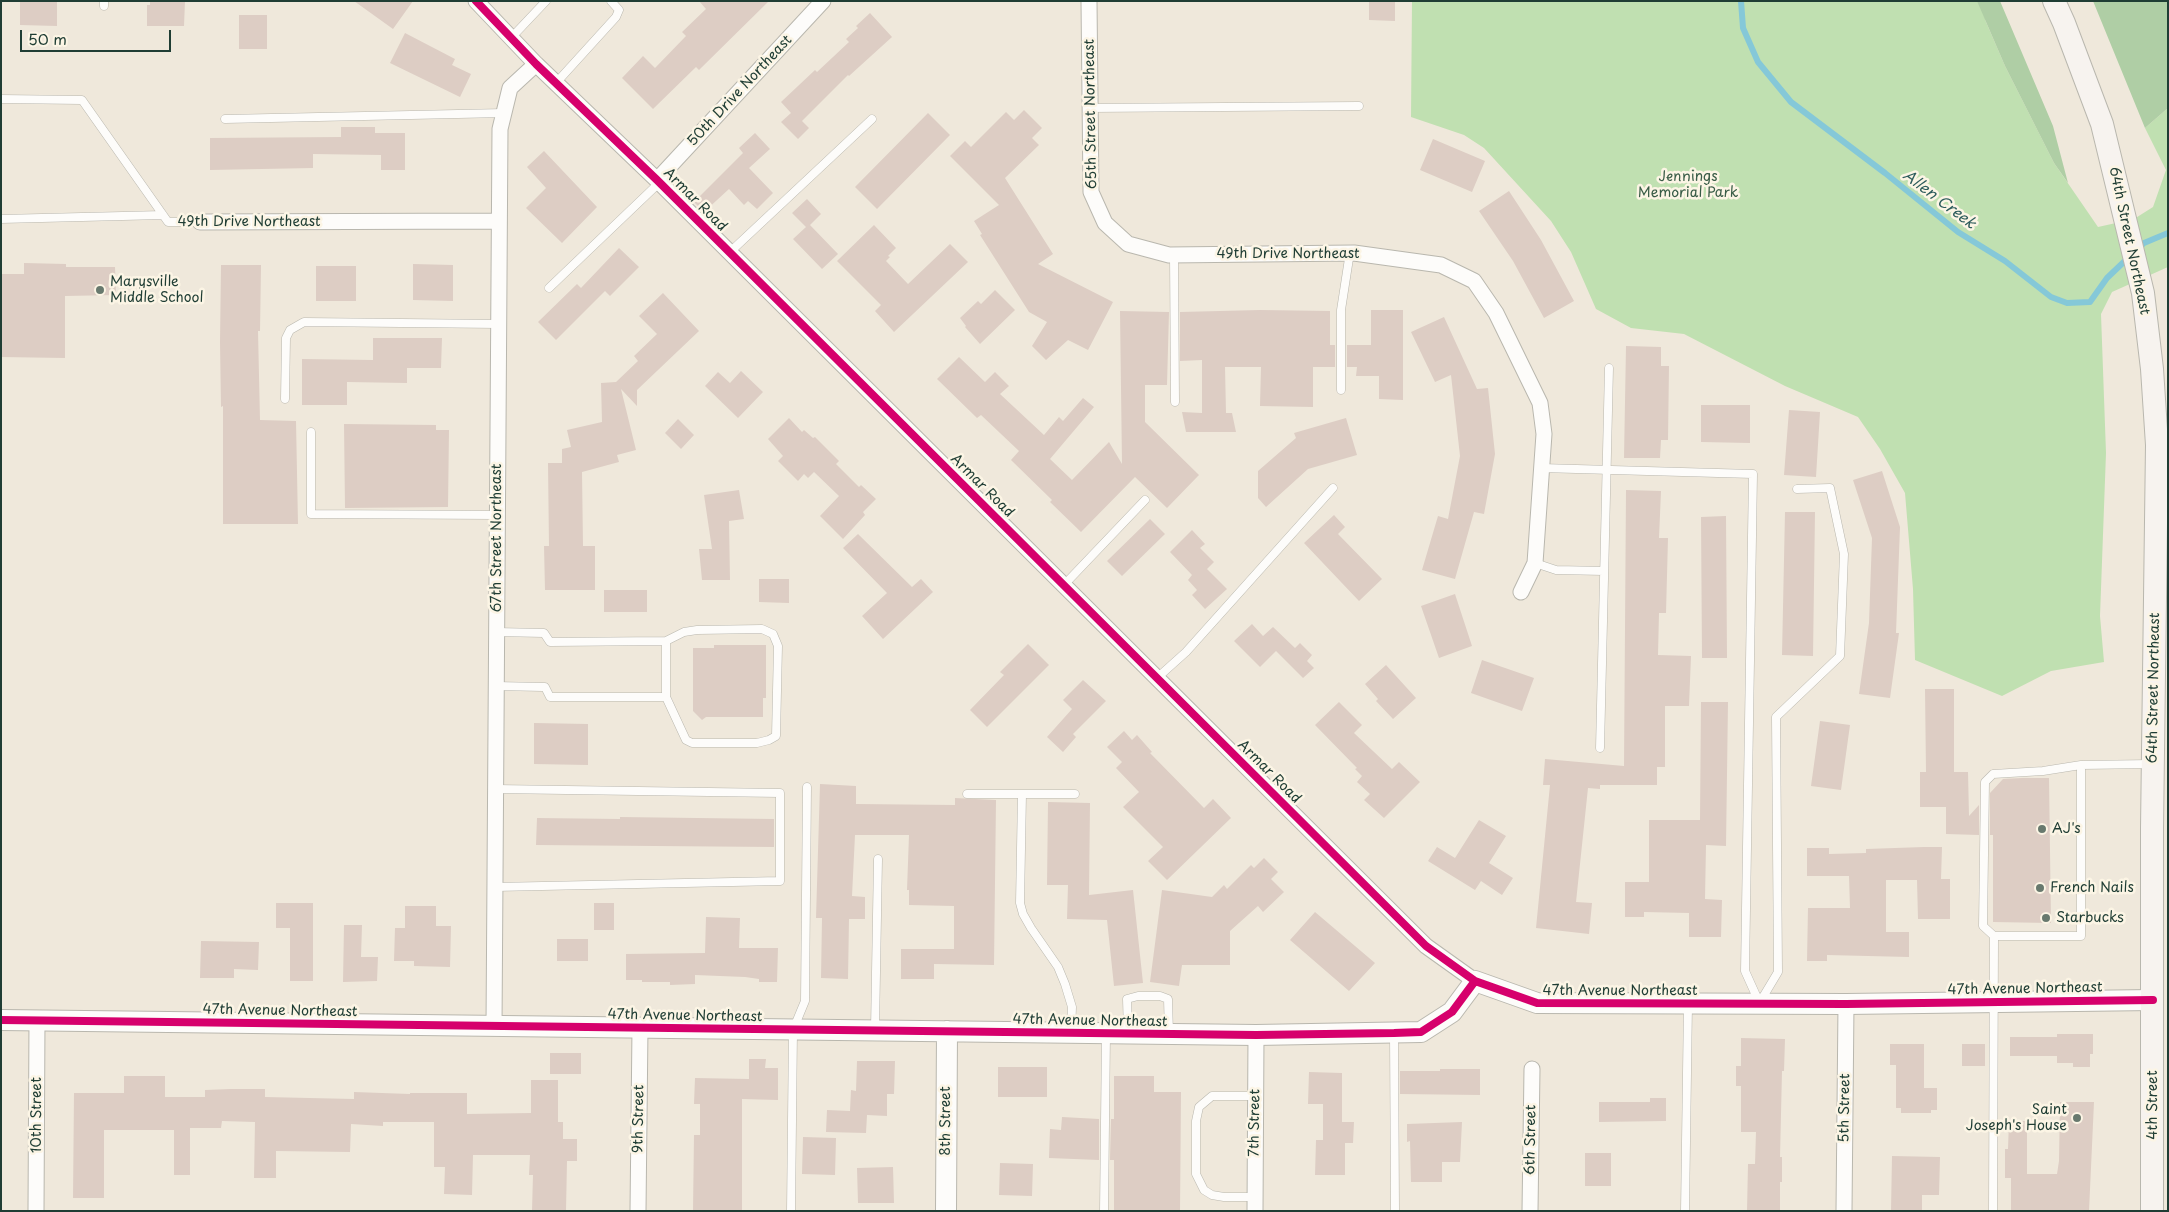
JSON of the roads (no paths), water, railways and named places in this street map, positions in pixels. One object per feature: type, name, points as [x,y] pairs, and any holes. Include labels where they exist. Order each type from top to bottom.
[{"type":"main road","name":"64th Street Northeast","points":[[2054,1],[2102,124],[2122,199],[2143,293],[2152,369],[2157,445],[2153,764],[2161,1000]]},
{"type":"main road","name":"4th Street","points":[[2152,1211],[2161,1000]]},
{"type":"street","name":"50th Drive Northeast","points":[[658,181],[822,1]]},
{"type":"street","name":"65th Street Northeast","points":[[1089,1],[1090,192],[1105,223]]},
{"type":"street","name":"Armar Road","points":[[482,3],[536,64],[730,252],[1426,946],[1475,981]]},
{"type":"street","name":"67th Street Northeast","points":[[494,1026],[500,129],[510,88],[536,64]]},
{"type":"street","name":"49th Drive Northeast","points":[[200,222],[499,222]]},
{"type":"street","name":"49th Drive Northeast","points":[[1105,223],[1128,244],[1174,255],[1350,252],[1441,265],[1474,281],[1496,312],[1540,403],[1544,434],[1535,563],[1520,592]]},
{"type":"street","name":"47th Avenue Northeast","points":[[1,1020],[1256,1035],[1421,1032],[1452,1012],[1475,981],[1537,1004],[1846,1004],[2161,1000]]},
{"type":"street","name":"5th Street","points":[[1844,1211],[1846,1004]]},
{"type":"street","name":"10th Street","points":[[36,1211],[37,1020]]},
{"type":"street","name":"9th Street","points":[[638,1211],[640,1028]]},
{"type":"street","name":"8th Street","points":[[946,1211],[947,1032]]},
{"type":"street","name":"7th Street","points":[[1255,1204],[1256,1035]]},
{"type":"street","name":"6th Street","points":[[1530,1211],[1532,1069]]},
{"type":"lane","points":[[511,38],[546,1]]},
{"type":"lane","points":[[556,82],[616,16],[619,10],[611,1]]},
{"type":"lane","name":"49th Drive Northeast","points":[[1,99],[82,100],[168,222],[200,222]]},
{"type":"lane","points":[[1090,108],[1359,106]]},
{"type":"lane","points":[[225,119],[504,113]]},
{"type":"lane","points":[[730,252],[872,119]]},
{"type":"lane","points":[[549,288],[658,181]]},
{"type":"lane","points":[[1,219],[163,215]]},
{"type":"lane","points":[[1341,390],[1341,310],[1350,252]]},
{"type":"lane","points":[[1174,255],[1175,402]]},
{"type":"lane","points":[[285,399],[286,338],[290,330],[304,322],[499,324]]},
{"type":"lane","points":[[1600,748],[1609,368]]},
{"type":"lane","points":[[311,432],[311,514],[497,515]]},
{"type":"lane","points":[[1541,468],[1753,474],[1745,971],[1760,1004]]},
{"type":"lane","points":[[1157,678],[1186,652],[1332,488]]},
{"type":"lane","points":[[1760,1004],[1778,972],[1776,717],[1840,656],[1844,554],[1830,488],[1797,489]]},
{"type":"lane","points":[[1064,586],[1146,500]]},
{"type":"lane","points":[[1535,563],[1556,570],[1604,572]]},
{"type":"lane","points":[[496,632],[544,633],[550,642],[666,641],[684,632],[697,630],[762,629],[773,634],[778,646],[776,736],[756,743],[692,743],[686,740],[666,697],[666,641]]},
{"type":"lane","points":[[496,686],[545,687],[550,697],[666,697]]},
{"type":"lane","points":[[2081,765],[2081,936],[1994,936],[1983,926],[1985,782],[1993,774],[2043,771],[2081,765],[2153,764]]},
{"type":"lane","points":[[791,1211],[793,1030],[805,1001],[807,788]]},
{"type":"lane","points":[[495,789],[780,793],[780,882],[495,887]]},
{"type":"lane","points":[[967,794],[1075,794]]},
{"type":"lane","points":[[1022,794],[1020,903],[1031,928],[1054,962],[1065,984],[1072,1007],[1071,1033]]},
{"type":"lane","points":[[875,1031],[878,859]]},
{"type":"lane","points":[[1993,1211],[1994,936]]},
{"type":"lane","points":[[1128,1034],[1127,999],[1138,996],[1160,996],[1168,999],[1169,1034]]},
{"type":"lane","points":[[1685,1211],[1688,1004]]},
{"type":"lane","points":[[1394,1033],[1395,1211]]},
{"type":"lane","points":[[1104,1211],[1106,1034]]},
{"type":"lane","points":[[1255,1204],[1212,1195],[1204,1190],[1196,1174],[1196,1121],[1199,1107],[1212,1096],[1256,1096]]},
{"type":"waterway","name":"Allen Creek","points":[[1741,1],[1743,28],[1758,62],[1791,102],[1885,173],[1958,232],[2005,261],[2051,297],[2067,303],[2090,302],[2107,278],[2129,257]]},
{"type":"waterway","name":"Allen Creek","points":[[2138,249],[2144,243],[2168,233]]},
{"type":"place","name":"Marysville Middle School","points":[[100,290]]},
{"type":"place","name":"AJ's","points":[[2042,829]]},
{"type":"place","name":"French Nails","points":[[2040,888]]},
{"type":"place","name":"Starbucks","points":[[2046,918]]},
{"type":"place","name":"Saint Joseph's House","points":[[2077,1118]]},
{"type":"park label","name":"Jennings Memorial Park","points":[[1688,186]]}]
